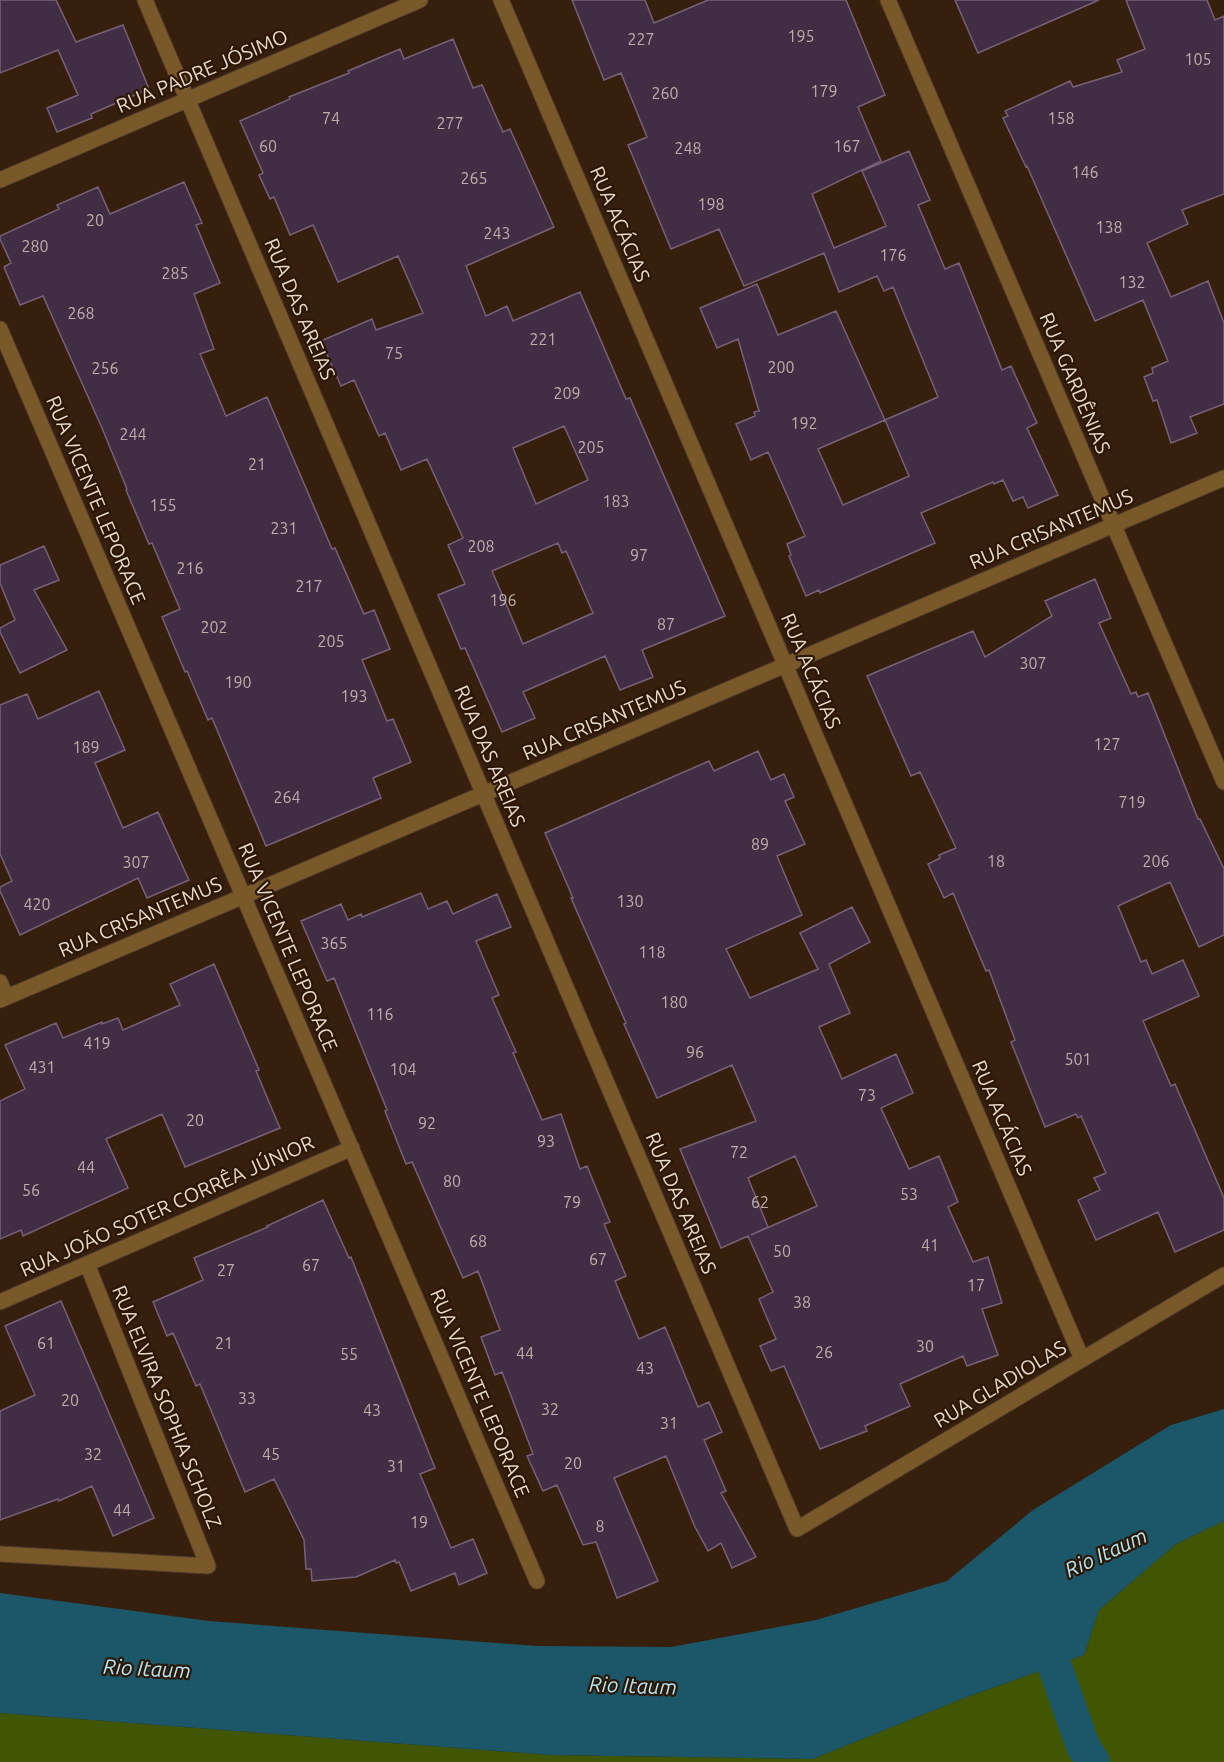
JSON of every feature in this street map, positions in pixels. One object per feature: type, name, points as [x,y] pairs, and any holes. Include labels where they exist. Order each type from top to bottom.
[{"type":"street","name":"RUA DAS AREIAS","points":[[145,0],[796,1529]]},
{"type":"street","name":"RUA PADRE JÓSIMO","points":[[0,180],[420,0]]},
{"type":"street","name":"RUA ACÁCIAS","points":[[501,0],[1082,1359]]},
{"type":"street","name":"RUA GARDÊNIAS","points":[[888,0],[1224,782]]},
{"type":"street","name":"RUA VICENTE LEPORACE","points":[[0,329],[537,1581]]},
{"type":"street","name":"RUA CRISANTEMUS","points":[[3,998],[1224,478]]},
{"type":"street","points":[[0,982],[3,998]]},
{"type":"street","name":"RUA JOÃO SOTER CORRÊA JÚNIOR","points":[[0,1302],[352,1148]]},
{"type":"street","name":"RUA ELVIRA SOPHIA SCHOLZ","points":[[0,1554],[208,1566],[87,1264]]},
{"type":"street","name":"RUA GLADIOLAS","points":[[796,1529],[1224,1275]]},
{"type":"green space","points":[[1224,1521],[1224,1762],[0,1762],[0,1713],[550,1755],[813,1759],[959,1700],[1084,1655],[1099,1610],[1176,1544]]},
{"type":"water","name":"Rio Itaum","points":[[1224,1409],[1224,1521],[1176,1544],[1099,1610],[1084,1655],[959,1700],[813,1759],[550,1755],[0,1713],[0,1593],[209,1621],[537,1646],[671,1647],[816,1620],[947,1581],[1033,1510],[1171,1425]]},
{"type":"building","points":[[0,0],[56,0],[76,42],[123,25],[149,89],[91,114],[92,118],[57,132],[47,108],[78,95],[58,50],[0,73]]},
{"type":"building","points":[[572,0],[645,0],[654,23],[708,0],[846,0],[885,95],[858,107],[881,161],[812,194],[834,248],[886,226],[862,171],[909,151],[930,200],[918,205],[945,269],[959,263],[1002,370],[1011,366],[1037,423],[1027,428],[1058,495],[1028,508],[1023,497],[1013,501],[1003,480],[994,484],[993,482],[921,513],[935,543],[820,593],[819,590],[806,596],[789,556],[791,555],[787,544],[805,536],[768,452],[751,460],[736,424],[755,416],[754,412],[759,411],[738,339],[717,348],[700,308],[757,284],[778,335],[836,311],[885,420],[938,397],[893,287],[884,291],[877,276],[839,292],[824,253],[744,286],[719,229],[671,249],[628,145],[647,137],[621,73],[604,80]],"holes":[[[885,420],[909,476],[843,505],[818,449]]]},
{"type":"building","points":[[955,0],[1099,0],[978,53]]},
{"type":"building","points":[[1126,0],[1207,0],[1215,20],[1224,16],[1224,194],[1182,210],[1188,224],[1147,243],[1171,297],[1208,281],[1224,323],[1224,404],[1190,417],[1197,433],[1171,443],[1157,400],[1153,401],[1144,377],[1153,373],[1152,368],[1168,361],[1143,300],[1095,321],[1027,166],[1003,118],[1008,116],[1005,111],[1070,81],[1073,87],[1122,72],[1117,60],[1145,49]]},
{"type":"building","points":[[453,39],[473,88],[482,85],[503,132],[510,129],[554,227],[466,266],[486,316],[507,306],[513,321],[580,292],[626,399],[630,398],[725,616],[642,650],[653,677],[620,690],[605,656],[523,692],[535,718],[502,732],[465,648],[461,649],[438,595],[465,584],[448,545],[463,538],[427,459],[401,470],[385,433],[379,436],[354,380],[341,386],[321,341],[372,319],[376,330],[423,313],[398,256],[338,282],[313,225],[290,235],[274,197],[270,199],[259,175],[263,173],[240,121],[400,49],[404,59]],"holes":[[[564,426],[588,480],[536,504],[513,448]],[[558,543],[562,553],[566,551],[593,613],[523,644],[492,571]]]},
{"type":"building","points":[[184,182],[202,223],[196,225],[220,283],[194,294],[214,349],[200,354],[226,416],[267,397],[332,549],[335,548],[364,614],[374,610],[390,649],[362,660],[387,721],[393,719],[411,762],[373,778],[381,798],[266,846],[212,718],[208,720],[162,617],[180,609],[152,543],[149,544],[102,428],[43,296],[20,305],[4,267],[11,263],[0,239],[0,236],[59,209],[57,205],[98,187],[110,214]]},
{"type":"building","points":[[44,546],[59,580],[34,590],[67,650],[20,673],[0,632],[0,628],[15,620],[0,583],[0,565]]},
{"type":"building","points":[[1095,579],[1111,618],[1099,623],[1131,694],[1136,692],[1138,697],[1148,693],[1198,819],[1224,869],[1224,935],[1199,947],[1170,882],[1118,906],[1141,962],[1146,960],[1152,974],[1183,960],[1199,996],[1143,1021],[1171,1086],[1175,1084],[1224,1198],[1224,1230],[1175,1252],[1158,1212],[1096,1240],[1078,1200],[1100,1190],[1094,1178],[1106,1173],[1081,1116],[1078,1118],[1076,1114],[1045,1127],[1011,1042],[1015,1040],[989,970],[986,971],[953,893],[944,898],[928,864],[940,858],[939,855],[956,848],[920,772],[911,776],[867,676],[973,631],[985,657],[1052,616],[1045,601]]},
{"type":"building","points":[[99,691],[125,750],[95,763],[123,828],[158,812],[189,880],[147,898],[138,878],[20,935],[0,891],[0,887],[12,881],[0,854],[0,705],[27,694],[38,719]]},
{"type":"building","points":[[758,751],[771,780],[784,774],[794,797],[785,801],[805,844],[777,856],[802,915],[726,949],[750,998],[818,969],[800,933],[852,907],[870,942],[829,964],[850,1013],[819,1027],[842,1079],[896,1054],[913,1093],[881,1108],[909,1169],[939,1156],[958,1202],[948,1207],[973,1262],[988,1257],[1002,1303],[982,1309],[998,1355],[967,1366],[963,1356],[900,1384],[910,1406],[865,1426],[867,1431],[820,1449],[784,1366],[771,1371],[760,1346],[776,1339],[759,1299],[773,1292],[748,1236],[721,1248],[680,1149],[756,1121],[732,1065],[657,1098],[545,833],[709,761],[714,771]],"holes":[[[795,1156],[817,1206],[751,1235],[768,1227],[748,1178]]]},
{"type":"building","points":[[421,893],[428,909],[447,901],[453,914],[497,894],[511,927],[476,941],[499,995],[492,998],[516,1052],[513,1053],[542,1120],[561,1114],[580,1169],[587,1166],[610,1222],[604,1224],[626,1276],[615,1281],[639,1339],[665,1327],[698,1407],[709,1402],[722,1432],[704,1440],[726,1491],[721,1493],[756,1557],[732,1568],[721,1543],[708,1551],[694,1525],[666,1456],[614,1478],[658,1581],[617,1598],[596,1542],[583,1545],[557,1485],[543,1491],[527,1456],[533,1454],[502,1372],[495,1375],[481,1337],[500,1330],[478,1271],[463,1278],[412,1162],[406,1164],[334,978],[327,981],[301,921],[341,904],[348,920],[361,914],[362,917]]},
{"type":"building","points":[[214,964],[259,1070],[256,1071],[280,1128],[185,1167],[162,1114],[106,1139],[128,1188],[23,1236],[21,1230],[0,1239],[0,1101],[25,1089],[5,1045],[56,1023],[63,1038],[118,1018],[123,1030],[180,1005],[170,984]]},
{"type":"building","points":[[323,1200],[349,1258],[351,1257],[435,1468],[420,1474],[451,1548],[473,1539],[487,1573],[459,1585],[455,1573],[411,1591],[399,1562],[396,1563],[395,1560],[356,1577],[312,1581],[311,1569],[306,1569],[304,1540],[274,1479],[245,1492],[200,1384],[196,1386],[173,1333],[167,1336],[153,1302],[203,1280],[194,1258],[268,1227]]},
{"type":"building","points":[[61,1301],[154,1518],[113,1536],[92,1486],[59,1501],[58,1499],[0,1520],[0,1411],[35,1395],[5,1326]]},
{"type":"waterway","points":[[1054,1664],[1083,1746],[1093,1762]]}]
